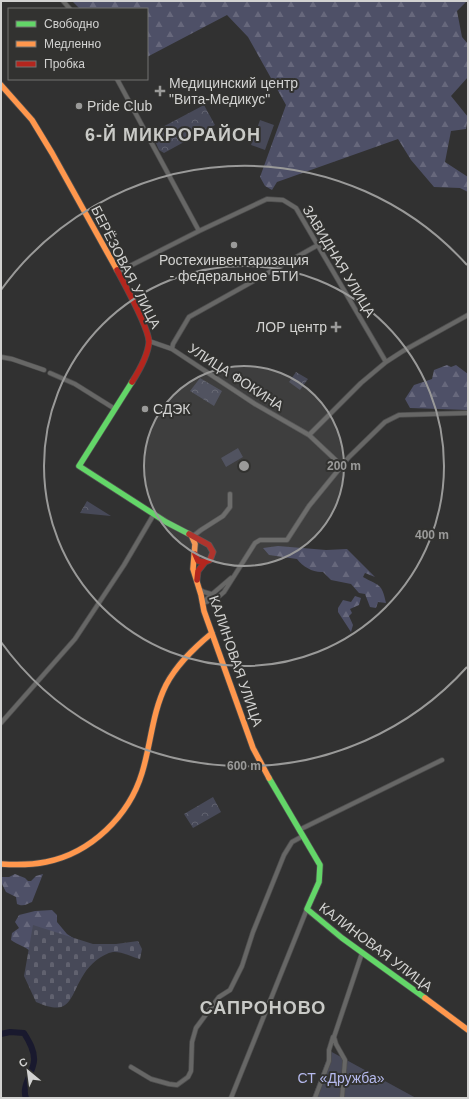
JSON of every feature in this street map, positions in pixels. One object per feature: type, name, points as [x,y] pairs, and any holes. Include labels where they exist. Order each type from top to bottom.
[{"type":"street","points":[[118,80],[199,231]]},
{"type":"street","name":"БЕРЁЗОВАЯ УЛИЦА","points":[[1,85],[35,124],[118,272],[146,328],[149,341],[147,352],[141,367],[79,466],[154,514]]},
{"type":"street","name":"ЗАВИДНАЯ УЛИЦА","points":[[118,272],[199,231],[267,200],[283,200],[296,208],[386,362]]},
{"type":"street","points":[[172,349],[173,344],[189,317],[318,245]]},
{"type":"street","points":[[309,435],[361,382],[386,362],[468,315]]},
{"type":"street","name":"УЛИЦА ФОКИНА","points":[[149,341],[172,349],[255,404],[309,435],[342,466]]},
{"type":"street","points":[[1,357],[12,359],[44,370]]},
{"type":"street","points":[[50,373],[75,384],[114,409]]},
{"type":"street","points":[[202,603],[216,599],[224,592],[255,543],[260,540],[287,540],[309,506],[349,457],[385,422],[399,415],[468,413]]},
{"type":"street","points":[[192,537],[223,516],[230,507],[230,494]]},
{"type":"street","points":[[1,724],[75,639],[120,571],[154,514],[211,547],[213,555],[210,560],[206,562],[198,571],[196,576],[197,582]]},
{"type":"street","name":"КАЛИНОВАЯ УЛИЦА","points":[[192,537],[195,544],[192,569],[212,633],[253,748],[260,763],[319,862],[321,869],[319,879],[307,909],[342,938],[468,1030]]},
{"type":"street","points":[[206,544],[198,546],[195,553],[198,561],[206,562]]},
{"type":"street","points":[[202,603],[233,577]]},
{"type":"street","points":[[199,589],[211,594]]},
{"type":"street","points":[[1,864],[36,864],[51,862],[65,857],[94,841],[116,822],[132,799],[139,784],[145,763],[153,720],[166,686],[181,662],[191,651],[212,633]]},
{"type":"street","points":[[299,830],[442,760]]},
{"type":"street","points":[[131,1067],[151,1079],[169,1084],[177,1085],[188,1077],[191,1071],[192,1042],[196,1028],[219,997],[230,990],[242,966],[253,932],[284,855],[292,842],[303,836]]},
{"type":"street","points":[[231,1098],[307,909]]},
{"type":"street","points":[[316,1098],[329,1061],[329,1050],[362,953]]},
{"type":"street","points":[[334,1037],[345,1060],[342,1098]]},
{"type":"green space","points":[[72,1],[467,1],[457,11],[462,37],[468,44],[468,77],[451,96],[468,117],[466,129],[451,131],[445,162],[468,177],[468,192],[460,188],[434,187],[411,160],[398,139],[277,182],[272,190],[265,186],[260,177],[286,105],[248,37],[227,15],[148,56],[148,8],[79,8]]},
{"type":"green space","points":[[204,105],[215,125],[164,153],[159,150],[153,136],[155,131]]},
{"type":"green space","points":[[260,120],[274,125],[265,150],[251,145]]},
{"type":"green space","points":[[447,365],[451,367],[456,365],[468,374],[468,410],[410,408],[405,399],[414,385],[432,379],[434,370]]},
{"type":"green space","points":[[296,372],[308,379],[300,390],[289,382]]},
{"type":"green space","points":[[200,378],[222,391],[214,406],[190,391]]},
{"type":"green space","points":[[238,448],[243,457],[226,467],[221,458]]},
{"type":"green space","points":[[87,501],[111,516],[80,513]]},
{"type":"green space","points":[[278,546],[326,550],[347,549],[375,577],[365,573],[363,577],[381,588],[386,603],[378,602],[376,608],[370,607],[365,594],[359,593],[351,584],[331,580],[323,572],[316,572],[309,569],[302,565],[297,559],[269,555],[263,548]]},
{"type":"green space","points":[[355,596],[361,598],[359,605],[350,609],[352,613],[349,616],[353,625],[351,632],[338,612],[338,608],[343,600],[351,602]]},
{"type":"green space","points":[[213,797],[221,812],[193,828],[184,814]]},
{"type":"green space","points":[[15,874],[25,878],[28,881],[31,881],[36,876],[43,874],[32,902],[25,905],[19,905],[17,904],[16,897],[6,892],[1,882],[2,877],[9,877]]},
{"type":"green space","points":[[52,910],[57,915],[57,922],[67,934],[81,943],[31,952],[11,940],[12,933],[19,928],[15,922],[19,915],[35,911]]},
{"type":"green space","points":[[33,925],[93,944],[116,944],[138,941],[142,949],[140,959],[116,952],[105,955],[93,963],[87,970],[68,1003],[57,1008],[48,1006],[36,1002],[24,976]]},
{"type":"green space","name":"СТ «Дружба»","points":[[330,1051],[416,1098],[312,1098]]},
{"type":"waterway","points":[[1,1034],[10,1032],[24,1033],[31,1046],[34,1054],[34,1061],[26,1084],[26,1098]]},
{"type":"traffic: fast","points":[[132,382],[79,466],[166,522],[189,534]]},
{"type":"traffic: fast","points":[[269,778],[320,865],[319,882],[307,909],[342,938],[425,998]]},
{"type":"traffic: slow","points":[[1,85],[32,120],[117,270]]},
{"type":"traffic: slow","points":[[192,537],[195,544],[193,569],[204,611],[253,748],[269,778]]},
{"type":"traffic: slow","points":[[1,864],[35,864],[63,857],[93,841],[118,818],[128,804],[142,773],[158,706],[170,677],[186,657],[212,633]]},
{"type":"traffic: slow","points":[[425,998],[468,1030]]},
{"type":"traffic: jam","points":[[117,270],[141,317],[149,342],[145,357],[132,382]]},
{"type":"traffic: jam","points":[[189,534],[209,545],[213,552],[210,560],[205,562],[198,561],[195,554]]},
{"type":"traffic: jam","points":[[197,580],[198,571],[205,562]]},
{"type":"place","name":"Медицинский центр \"Вита-Медикус\"","points":[[160,91]]},
{"type":"place","name":"Pride Club","points":[[79,106]]},
{"type":"place","name":"Ростехинвентаризация - федеральное БТИ","points":[[234,245]]},
{"type":"place","name":"ЛОР центр","points":[[336,327]]},
{"type":"place","name":"СДЭК","points":[[145,409]]},
{"type":"district","name":"6-Й МИКРОРАЙОН","points":[[173,135]]},
{"type":"district","name":"САПРОНОВО","points":[[263,1008]]}]
